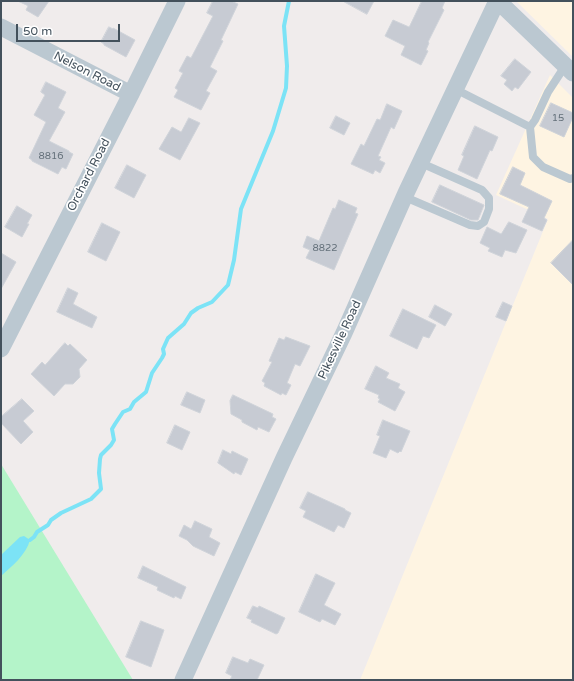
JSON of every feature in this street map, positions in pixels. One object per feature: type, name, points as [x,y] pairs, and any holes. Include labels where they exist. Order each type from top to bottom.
[{"type":"street","name":"Orchard Road","points":[[1,349],[177,1]]},
{"type":"street","points":[[498,1],[569,70]]},
{"type":"street","name":"Pikesville Road","points":[[182,680],[284,458],[344,333],[405,197],[498,1]]},
{"type":"street","name":"Nelson Road","points":[[1,27],[131,94]]},
{"type":"lane","points":[[569,70],[548,92],[535,120],[530,127],[532,157],[543,167],[570,179],[573,178]]},
{"type":"lane","points":[[455,90],[530,127]]},
{"type":"lane","points":[[405,197],[470,225],[478,226],[484,222],[489,209],[489,198],[482,190],[421,163]]},
{"type":"shaded area","points":[[516,1],[573,1],[573,57]]},
{"type":"shaded area","points":[[550,75],[573,98],[573,680],[360,680],[548,219],[496,195]]},
{"type":"green space","points":[[1,464],[133,680],[1,680]]},
{"type":"water","points":[[24,536],[30,540],[25,551],[1,576],[1,555],[20,537]]},
{"type":"building","points":[[18,1],[49,1],[38,17],[26,10],[28,6]]},
{"type":"building","points":[[213,1],[231,1],[238,4],[221,40],[223,41],[210,67],[217,71],[206,91],[210,93],[201,110],[174,97],[178,90],[175,88],[183,73],[179,71],[187,56],[191,58],[213,16],[207,13]]},
{"type":"building","points":[[343,1],[374,1],[367,14]]},
{"type":"building","points":[[422,1],[445,1],[442,8],[444,10],[428,42],[429,43],[426,50],[428,51],[421,65],[401,55],[405,46],[385,36],[393,20],[409,27]]},
{"type":"building","points":[[109,27],[135,40],[126,57],[101,42]]},
{"type":"building","points":[[515,59],[531,72],[518,89],[515,87],[512,91],[504,84],[507,80],[501,76]]},
{"type":"building","points":[[46,82],[66,92],[58,108],[65,112],[49,141],[73,154],[66,169],[62,167],[58,174],[29,158],[46,122],[34,115],[45,95],[41,92]]},
{"type":"building","points":[[551,103],[573,113],[573,117],[564,137],[540,126]]},
{"type":"building","points":[[387,104],[402,111],[394,129],[391,127],[378,156],[381,157],[379,160],[385,163],[380,173],[375,170],[373,174],[351,164],[361,144],[364,146],[377,119],[380,120]]},
{"type":"building","points":[[336,116],[350,123],[344,135],[330,128]]},
{"type":"building","points":[[189,118],[200,123],[180,160],[159,149],[172,127],[181,132]]},
{"type":"building","points":[[475,126],[498,137],[492,151],[490,150],[477,179],[458,170],[464,156],[462,155]]},
{"type":"building","points":[[127,165],[146,175],[134,198],[115,188]]},
{"type":"building","points":[[513,167],[525,173],[520,185],[552,201],[544,218],[547,220],[542,231],[522,222],[529,207],[500,194]]},
{"type":"building","points":[[440,185],[484,205],[478,220],[471,220],[432,202]]},
{"type":"building","points":[[339,200],[357,208],[355,213],[358,214],[334,270],[306,258],[310,250],[303,247],[307,236],[319,241],[333,208],[335,209]]},
{"type":"building","points":[[17,206],[32,215],[22,237],[5,227]]},
{"type":"building","points":[[509,222],[527,230],[516,253],[505,250],[502,257],[488,251],[490,248],[480,243],[487,227],[501,234]]},
{"type":"building","points":[[102,223],[120,232],[106,261],[88,252]]},
{"type":"building","points":[[573,240],[573,285],[551,263]]},
{"type":"building","points":[[1,253],[16,262],[1,289]]},
{"type":"building","points":[[68,288],[78,293],[73,304],[97,317],[92,328],[57,312]]},
{"type":"building","points":[[503,302],[512,306],[506,321],[496,317]]},
{"type":"building","points":[[435,305],[452,314],[445,326],[429,317]]},
{"type":"building","points":[[403,309],[436,325],[429,338],[423,336],[417,349],[390,336]]},
{"type":"building","points":[[286,337],[310,346],[300,366],[295,364],[287,383],[291,385],[286,395],[282,393],[281,395],[264,386],[265,383],[262,381],[272,362],[269,361],[279,338],[284,340]]},
{"type":"building","points":[[65,343],[68,346],[70,344],[87,360],[79,369],[80,377],[73,384],[65,384],[54,396],[31,374],[42,362],[45,365]]},
{"type":"building","points":[[376,366],[389,373],[386,378],[400,384],[398,388],[405,392],[395,411],[378,402],[380,399],[378,398],[379,395],[365,389]]},
{"type":"building","points":[[187,392],[205,400],[200,413],[181,405]]},
{"type":"building","points":[[233,395],[273,414],[272,417],[276,419],[269,432],[258,427],[257,430],[231,414],[230,401]]},
{"type":"building","points":[[22,399],[34,411],[23,421],[33,432],[21,444],[1,423],[1,417]]},
{"type":"building","points":[[383,420],[410,431],[401,452],[400,451],[398,453],[390,449],[386,458],[373,453],[380,436],[377,435]]},
{"type":"building","points":[[175,425],[190,432],[182,450],[167,443]]},
{"type":"building","points":[[223,450],[231,454],[232,451],[248,459],[241,475],[235,472],[234,474],[218,463]]},
{"type":"building","points":[[308,492],[351,513],[344,528],[338,525],[334,532],[303,517],[306,511],[300,508]]},
{"type":"building","points":[[195,521],[212,529],[209,537],[220,543],[214,556],[193,546],[187,540],[179,536],[184,525],[191,529]]},
{"type":"building","points":[[143,566],[186,587],[181,599],[175,596],[174,598],[157,590],[158,587],[138,578]]},
{"type":"building","points":[[316,574],[335,583],[324,605],[341,614],[335,625],[322,619],[320,622],[299,612]]},
{"type":"building","points":[[253,606],[258,608],[259,606],[285,618],[278,633],[276,634],[251,622],[252,620],[247,618]]},
{"type":"building","points":[[141,621],[164,630],[151,667],[126,657]]},
{"type":"building","points":[[233,657],[248,663],[250,659],[264,665],[257,680],[230,680],[232,676],[226,673]]},
{"type":"waterway","points":[[30,540],[37,532],[48,525],[51,520],[61,513],[91,499],[101,489],[99,473],[100,459],[101,455],[114,440],[112,429],[123,412],[130,409],[134,402],[146,392],[152,373],[164,354],[163,349],[168,338],[184,324],[191,313],[212,302],[228,285],[234,260],[241,209],[273,131],[286,88],[287,66],[284,26],[289,1]]}]
